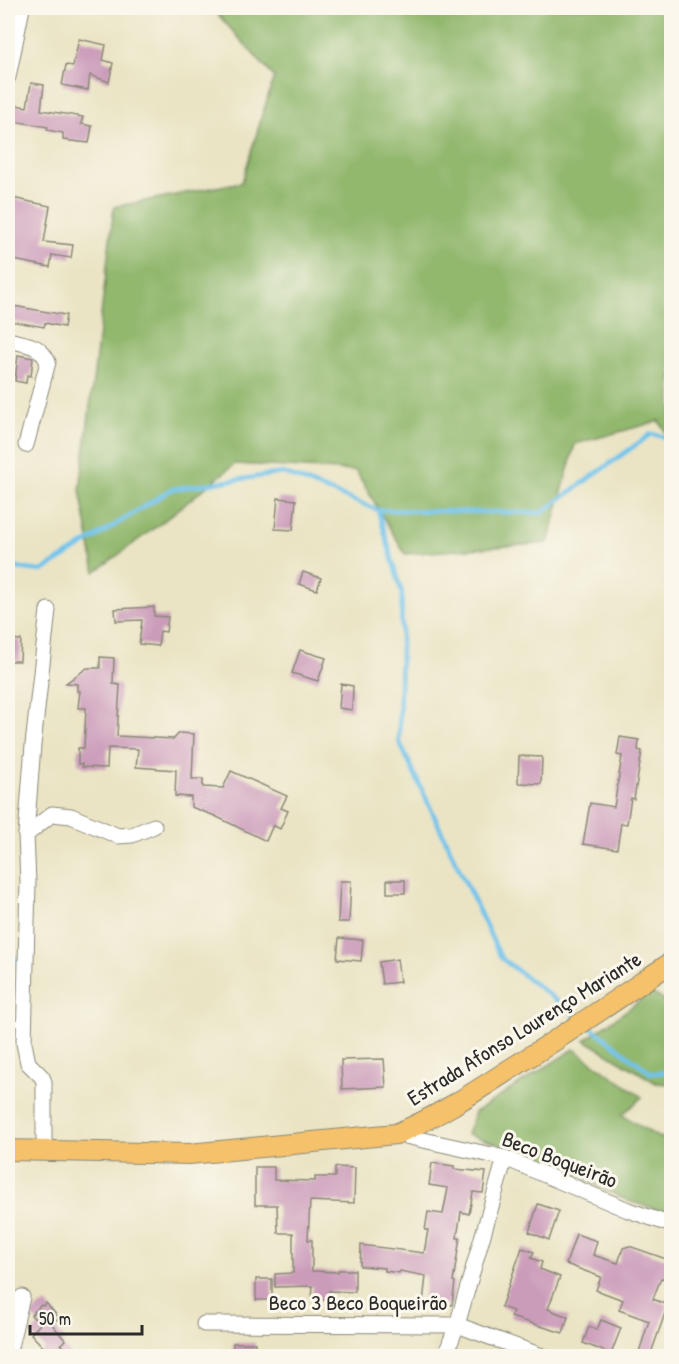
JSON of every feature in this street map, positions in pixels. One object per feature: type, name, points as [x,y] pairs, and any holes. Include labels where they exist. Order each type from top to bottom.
[{"type":"main road","name":"Estrada Afonso Lourenço Mariante","points":[[8,1150],[189,1154],[396,1134],[453,1107],[672,962]]},
{"type":"street","points":[[8,77],[22,8]]},
{"type":"street","points":[[8,340],[35,347],[43,352],[48,362],[26,445]]},
{"type":"street","points":[[44,1152],[44,1082],[28,1063],[24,1043],[28,882],[25,852],[33,745],[48,610]]},
{"type":"street","points":[[26,835],[52,814],[71,816],[118,836],[132,835],[154,826]]},
{"type":"street","name":"Beco Boqueirão","points":[[396,1134],[506,1158],[628,1210],[672,1225]]},
{"type":"street","points":[[445,1356],[457,1325],[506,1158]]},
{"type":"street","points":[[8,1356],[22,1297]]},
{"type":"street","name":"Beco 3 Beco Boqueirão","points":[[204,1324],[457,1325],[542,1356]]},
{"type":"green space","points":[[212,8],[671,8],[671,441],[659,421],[575,444],[548,543],[405,554],[356,471],[235,464],[95,572],[80,490],[114,207],[242,182],[274,77]]},
{"type":"green space","points":[[651,993],[671,1004],[671,1084],[656,1083],[585,1040]]},
{"type":"green space","points":[[574,1049],[642,1097],[622,1115],[659,1138],[671,1136],[671,1213],[631,1202],[531,1155],[467,1134],[475,1112]]},
{"type":"building","points":[[79,39],[106,45],[103,60],[113,63],[109,82],[90,75],[88,90],[62,85],[66,65],[73,66]]},
{"type":"building","points":[[31,83],[44,85],[41,110],[83,117],[81,124],[92,126],[89,143],[63,140],[63,133],[47,130],[48,127],[13,121],[16,105],[27,107]]},
{"type":"building","points":[[8,197],[50,206],[44,242],[73,245],[71,258],[52,255],[50,267],[8,259]]},
{"type":"building","points":[[13,306],[66,315],[64,327],[45,323],[44,327],[10,321]]},
{"type":"building","points":[[18,355],[33,358],[31,376],[27,375],[26,383],[15,381]]},
{"type":"building","points":[[278,498],[296,500],[293,530],[275,529]]},
{"type":"building","points":[[303,572],[321,578],[317,590],[299,584]]},
{"type":"building","points":[[154,607],[154,616],[168,617],[166,632],[160,631],[158,646],[139,644],[142,620],[116,621],[115,609]]},
{"type":"building","points":[[8,639],[21,640],[20,661],[8,661]]},
{"type":"building","points":[[300,650],[326,658],[318,681],[292,673]]},
{"type":"building","points":[[100,657],[114,658],[113,684],[120,685],[117,736],[174,739],[179,733],[194,734],[192,779],[203,779],[203,787],[223,788],[231,771],[287,796],[281,808],[288,811],[280,829],[273,825],[266,841],[191,807],[191,797],[175,796],[176,770],[136,767],[138,749],[108,748],[107,768],[82,767],[82,764],[78,764],[78,748],[84,748],[86,708],[78,708],[80,691],[77,691],[77,684],[66,683],[87,668],[100,668]]},
{"type":"building","points":[[341,684],[353,686],[352,710],[339,708]]},
{"type":"building","points":[[620,737],[639,740],[638,750],[642,751],[634,799],[631,798],[627,824],[621,823],[617,849],[583,844],[590,803],[614,807],[622,756],[617,755]]},
{"type":"building","points":[[519,756],[542,757],[541,784],[518,783]]},
{"type":"building","points":[[387,880],[405,880],[405,893],[387,893]]},
{"type":"building","points":[[340,881],[351,881],[349,922],[338,922]]},
{"type":"building","points":[[339,938],[363,940],[361,961],[337,959]]},
{"type":"building","points":[[397,959],[400,982],[382,984],[379,962]]},
{"type":"building","points":[[384,1059],[386,1087],[342,1089],[341,1060]]},
{"type":"building","points":[[432,1163],[454,1166],[454,1169],[486,1172],[483,1193],[473,1192],[469,1214],[461,1212],[452,1305],[423,1302],[426,1276],[360,1266],[361,1245],[424,1253],[428,1212],[443,1214],[448,1188],[429,1185]]},
{"type":"building","points":[[255,1167],[274,1167],[274,1180],[315,1181],[315,1177],[335,1177],[335,1167],[355,1168],[354,1203],[310,1201],[308,1240],[312,1240],[312,1271],[355,1270],[355,1292],[329,1291],[328,1300],[312,1299],[313,1286],[275,1287],[275,1274],[293,1273],[293,1233],[278,1233],[277,1205],[255,1205]]},
{"type":"building","points":[[538,1204],[559,1211],[549,1240],[529,1232]]},
{"type":"building","points":[[576,1234],[597,1241],[593,1255],[618,1263],[623,1248],[629,1246],[672,1261],[672,1279],[661,1278],[653,1299],[668,1305],[650,1356],[638,1355],[649,1321],[619,1310],[623,1300],[596,1290],[601,1277],[566,1264]]},
{"type":"building","points":[[522,1248],[534,1252],[531,1258],[542,1262],[540,1269],[560,1277],[548,1309],[568,1317],[563,1333],[511,1317],[513,1311],[501,1307]]},
{"type":"building","points":[[256,1279],[272,1279],[272,1300],[256,1300]]},
{"type":"building","points":[[46,1303],[59,1318],[51,1323],[65,1340],[61,1344],[72,1356],[37,1356],[45,1349],[31,1334],[40,1324],[31,1315]]},
{"type":"building","points":[[601,1320],[621,1328],[611,1354],[583,1343],[589,1326],[597,1330]]},
{"type":"building","points":[[233,1343],[255,1343],[255,1356],[233,1356]]},
{"type":"waterway","points":[[8,567],[42,571],[172,489],[283,473],[378,510],[541,513],[651,434],[672,438]]},
{"type":"waterway","points":[[378,510],[402,593],[399,741],[501,958],[579,1018]]},
{"type":"waterway","points":[[8,949],[21,967]]},
{"type":"waterway","points":[[588,1025],[651,1073],[672,1072]]}]
